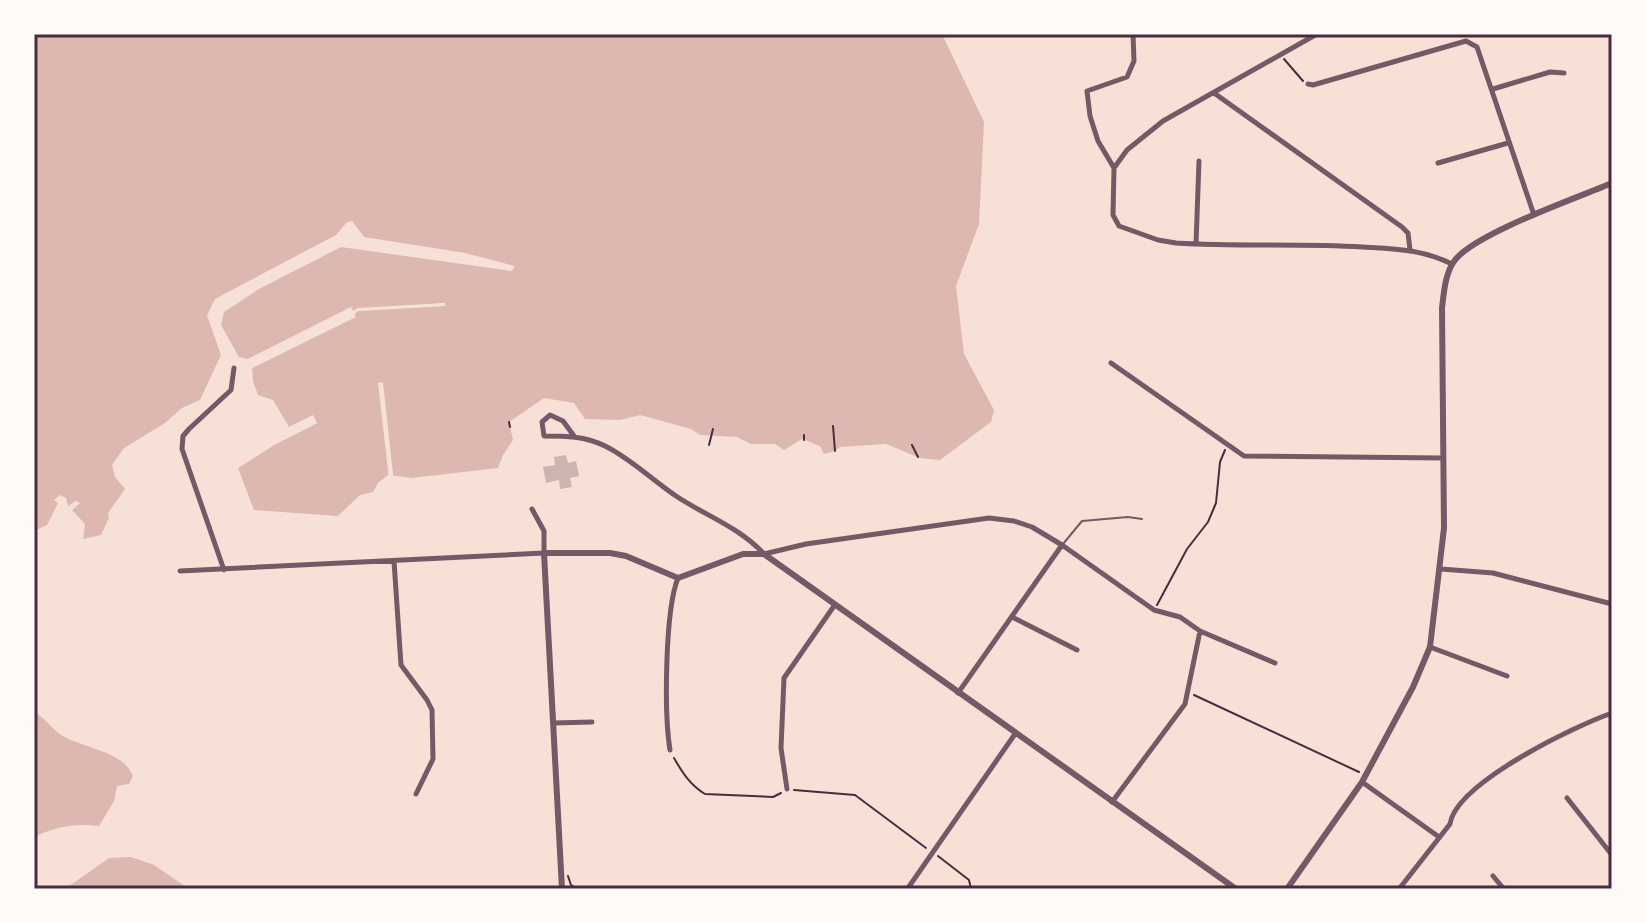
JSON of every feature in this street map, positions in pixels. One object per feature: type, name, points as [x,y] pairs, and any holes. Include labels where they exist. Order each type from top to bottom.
[{"type":"street","points":[[1133,34],[1134,61],[1127,77],[1087,91],[1090,116],[1098,141],[1114,168],[1113,215],[1119,226],[1158,240],[1196,244],[1303,244],[1410,250],[1431,254],[1452,264]]},
{"type":"street","points":[[1114,168],[1127,150],[1163,121],[1317,34]]},
{"type":"street","points":[[1308,84],[1466,41],[1477,47],[1534,215]]},
{"type":"street","points":[[1493,89],[1550,72],[1564,73]]},
{"type":"street","points":[[1214,93],[1402,227],[1408,233],[1410,250]]},
{"type":"street","points":[[1438,163],[1508,143]]},
{"type":"street","points":[[1196,244],[1199,161]]},
{"type":"street","points":[[1287,889],[1364,780],[1413,687],[1430,647],[1444,528],[1442,308],[1452,264],[1483,240],[1534,215],[1611,185]]},
{"type":"street","points":[[1111,363],[1244,456],[1443,458]]},
{"type":"street","points":[[224,570],[182,449],[183,436],[231,390],[234,368]]},
{"type":"street","points":[[574,436],[563,421],[550,415],[542,422],[544,436],[574,436],[613,450],[676,496],[719,519],[834,606],[1236,889]]},
{"type":"street","points":[[532,509],[544,531],[562,889]]},
{"type":"street","points":[[180,571],[544,553],[610,553],[626,556],[678,578],[743,554],[764,554],[806,544],[989,518],[1032,527],[1154,610],[1180,617],[1200,631],[1275,663]]},
{"type":"street","points":[[958,693],[1062,545]]},
{"type":"street","points":[[394,561],[401,665],[432,710],[433,759],[416,794]]},
{"type":"street","points":[[1441,569],[1493,573],[1612,604]]},
{"type":"street","points":[[670,750],[667,729],[671,607],[678,578]]},
{"type":"street","points":[[787,789],[781,748],[784,678],[834,606]]},
{"type":"street","points":[[1012,617],[1077,650]]},
{"type":"street","points":[[1112,802],[1185,704],[1200,631]]},
{"type":"street","points":[[1430,647],[1507,676]]},
{"type":"street","points":[[1399,889],[1464,800],[1503,769],[1575,727],[1612,713]]},
{"type":"street","points":[[554,723],[592,722]]},
{"type":"street","points":[[908,888],[1015,734]]},
{"type":"street","points":[[1364,780],[1439,837]]},
{"type":"street","points":[[1567,798],[1612,855]]},
{"type":"street","points":[[1493,876],[1504,889]]},
{"type":"lane","points":[[1062,545],[1082,521],[1128,517],[1142,519]]},
{"type":"path","points":[[1281,55],[1299,79],[1308,84]]},
{"type":"path","points":[[833,426],[835,451]]},
{"type":"path","points":[[709,445],[713,429]]},
{"type":"path","points":[[804,435],[804,440]]},
{"type":"path","points":[[912,445],[918,457]]},
{"type":"path","points":[[1154,610],[1187,549],[1208,522],[1219,490],[1220,462],[1227,446]]},
{"type":"path","points":[[1189,693],[1364,780]]},
{"type":"path","points":[[670,750],[682,772],[705,794],[773,797],[787,789],[855,795],[969,880],[971,889]]},
{"type":"path","points":[[562,874],[570,876],[571,885],[578,889]]},
{"type":"shaded area","points":[[34,34],[942,34],[984,122],[979,224],[956,286],[964,354],[994,410],[991,422],[940,460],[920,458],[886,444],[840,447],[824,454],[820,446],[802,439],[784,450],[775,444],[751,444],[737,437],[700,435],[691,429],[640,415],[620,420],[585,419],[574,403],[544,398],[509,422],[513,440],[498,468],[412,478],[388,475],[373,492],[360,495],[338,516],[254,510],[238,468],[317,423],[313,416],[289,427],[273,400],[258,395],[252,368],[355,317],[354,313],[358,311],[445,303],[358,308],[353,311],[351,308],[248,359],[239,357],[221,325],[224,312],[259,289],[341,247],[512,271],[515,266],[465,253],[364,237],[352,221],[347,222],[336,235],[215,299],[207,315],[221,355],[200,400],[182,408],[165,423],[124,448],[112,465],[115,477],[125,489],[108,513],[109,518],[101,535],[83,539],[85,524],[72,510],[80,503],[76,501],[68,506],[66,498],[60,495],[54,500],[58,503],[47,525],[34,531]]},
{"type":"shaded area","points":[[34,712],[63,736],[121,761],[133,776],[129,784],[117,786],[114,801],[99,826],[65,827],[34,837]]},
{"type":"shaded area","points":[[131,857],[154,865],[189,889],[65,889],[109,858]]},
{"type":"pier","points":[[445,303],[445,306],[358,311],[354,314],[356,317],[252,368],[251,365],[350,313],[250,362],[248,359],[351,307],[353,311]]},
{"type":"pier","points":[[383,382],[393,474],[393,478],[389,479],[378,383]]},
{"type":"pier","points":[[313,415],[317,423],[238,468],[236,465],[272,442],[312,422],[290,431],[289,427]]},
{"type":"building","points":[[566,455],[568,463],[576,461],[579,476],[570,478],[572,487],[560,489],[559,480],[546,483],[543,467],[555,465],[554,457]]}]
